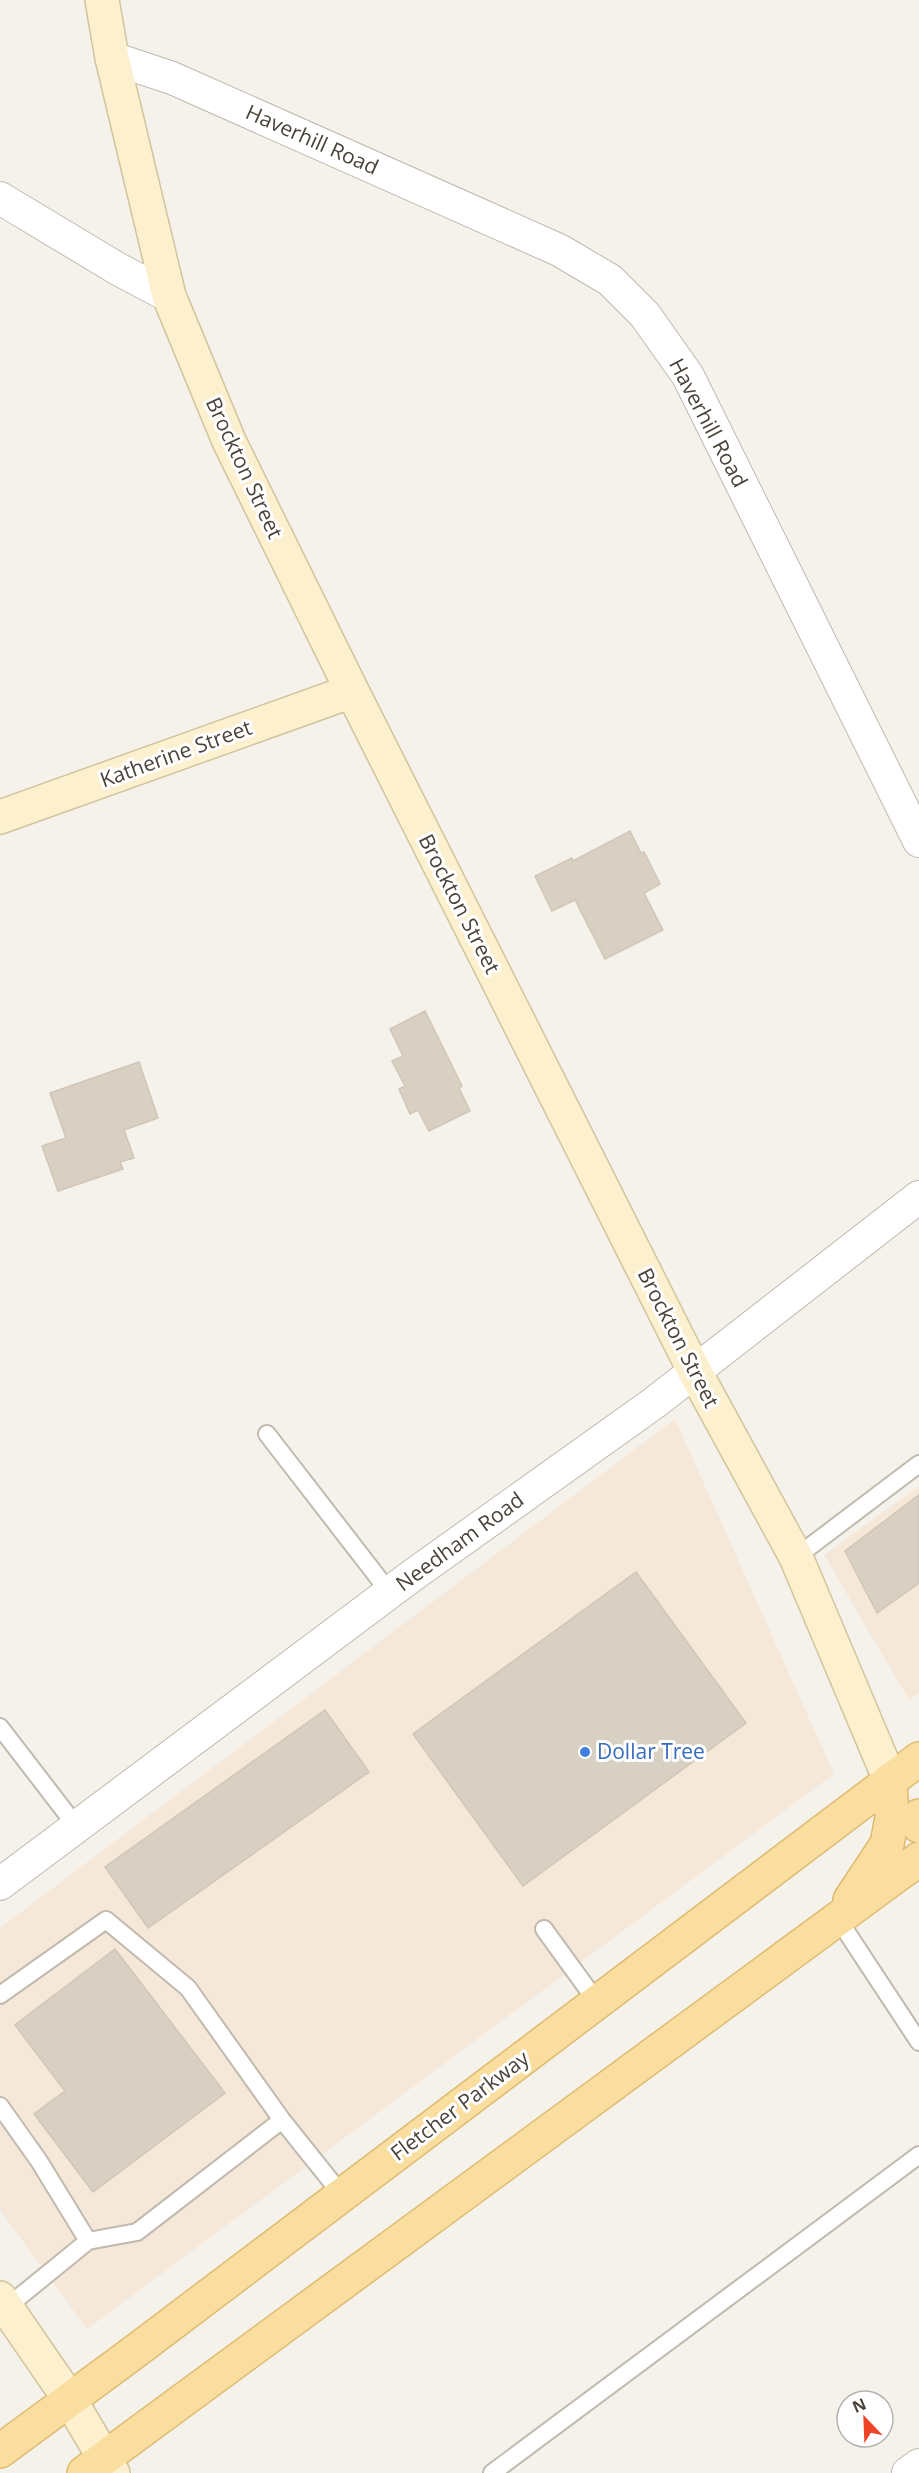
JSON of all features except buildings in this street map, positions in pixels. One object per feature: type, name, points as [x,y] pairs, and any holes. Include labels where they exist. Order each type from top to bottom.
[{"type":"main road","name":"Fletcher Parkway","points":[[0,2451],[919,1759]]},
{"type":"main road","points":[[838,1919],[886,1844],[892,1818],[890,1780]]},
{"type":"main road","points":[[919,1816],[919,1826]]},
{"type":"main road","points":[[101,2468],[919,1859]]},
{"type":"street","name":"Brockton Street","points":[[102,0],[112,58],[169,296],[229,441],[352,691],[695,1372],[796,1557],[890,1780]]},
{"type":"street","name":"Haverhill Road","points":[[112,58],[172,78],[559,250],[617,287],[645,315],[688,376],[919,841]]},
{"type":"street","points":[[0,198],[118,269],[169,296]]},
{"type":"street","name":"Katherine Street","points":[[0,818],[352,691]]},
{"type":"street","name":"Needham Road","points":[[0,1884],[390,1593],[695,1372],[919,1197]]},
{"type":"street","points":[[2,2306],[70,2400],[101,2468]]},
{"type":"street","points":[[908,2473],[919,2465]]},
{"type":"lane","points":[[267,1434],[390,1593]]},
{"type":"lane","points":[[796,1557],[919,1464]]},
{"type":"lane","points":[[0,1727],[76,1826]]},
{"type":"lane","points":[[838,1919],[919,2042]]},
{"type":"lane","points":[[0,1995],[106,1920],[188,1988],[282,2120],[342,2195]]},
{"type":"lane","points":[[544,1929],[597,2002]]},
{"type":"lane","points":[[0,2106],[39,2161],[88,2241]]},
{"type":"lane","points":[[2,2306],[88,2241],[137,2232],[282,2120]]},
{"type":"lane","points":[[492,2473],[919,2155]]},
{"type":"shaded area","points":[[675,1419],[834,1774],[87,2329],[0,2210],[0,1928]]},
{"type":"shaded area","points":[[919,1486],[919,1693],[909,1700],[824,1555]]},
{"type":"place","name":"Dollar Tree","points":[[585,1752]]}]
